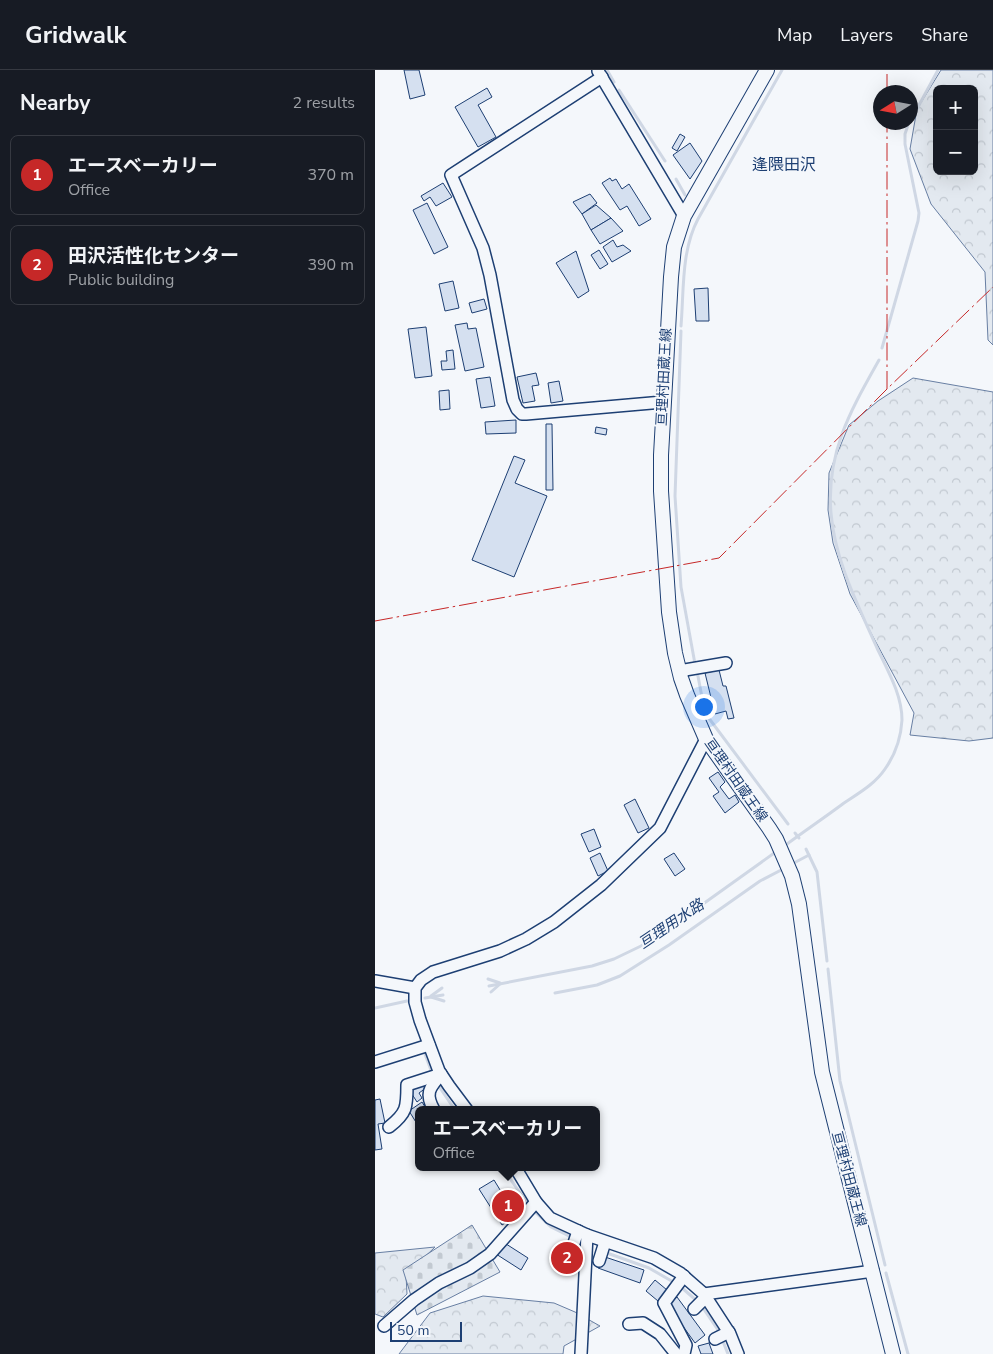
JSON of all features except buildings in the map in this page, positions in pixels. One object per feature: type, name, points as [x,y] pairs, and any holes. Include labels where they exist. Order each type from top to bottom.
[{"type":"main road","name":"亘理村田蔵王線","points":[[767,70],[684,216],[674,247],[661,455],[663,524],[671,634],[679,671],[706,739],[776,839],[792,876],[799,904],[822,1072],[893,1354]]},
{"type":"street","points":[[663,402],[526,414],[522,414],[517,409],[513,400],[483,248],[451,175],[600,73],[684,216]]},
{"type":"street","points":[[679,671],[726,663]]},
{"type":"street","points":[[464,1106],[441,1074],[415,1002],[415,988],[421,980],[433,972],[500,951],[526,939],[554,922],[601,885],[660,828],[706,739]]},
{"type":"street","points":[[375,981],[415,988]]},
{"type":"street","points":[[375,1062],[429,1045]]},
{"type":"street","points":[[432,1106],[429,1094],[431,1085],[441,1074]]},
{"type":"street","points":[[389,1127],[400,1119],[407,1108],[407,1085],[441,1074]]},
{"type":"street","points":[[517,1171],[536,1202],[550,1218],[605,1242],[654,1258],[684,1276],[705,1295],[729,1332],[737,1354]]},
{"type":"street","points":[[384,1326],[414,1300],[439,1283],[470,1268],[490,1254],[536,1202]]},
{"type":"street","points":[[574,1243],[583,1233]]},
{"type":"street","points":[[581,1354],[583,1233]]},
{"type":"street","points":[[599,1261],[605,1242]]},
{"type":"street","points":[[694,1309],[705,1295],[873,1271]]},
{"type":"street","points":[[684,1276],[664,1303],[686,1345],[684,1354]]},
{"type":"street","points":[[629,1324],[643,1323],[660,1334],[675,1354]]},
{"type":"street","points":[[715,1339],[729,1332]]},
{"type":"green space","points":[[941,70],[993,70],[993,345],[988,340],[985,272],[931,204],[910,149],[913,130],[918,130],[918,107]]},
{"type":"green space","points":[[913,378],[993,392],[993,738],[969,741],[910,735],[914,713],[850,594],[833,543],[828,510],[829,473],[849,425],[878,401]]},
{"type":"green space","points":[[472,1225],[500,1272],[417,1315],[403,1270]]},
{"type":"green space","points":[[435,1247],[406,1275],[407,1294],[383,1317],[375,1314],[375,1253]]},
{"type":"green space","points":[[483,1296],[554,1303],[600,1326],[564,1346],[563,1354],[399,1354],[430,1313]]},
{"type":"waterway","points":[[607,70],[614,82]]},
{"type":"waterway","points":[[681,326],[684,271],[693,231],[782,70]]},
{"type":"waterway","points":[[918,107],[938,70]]},
{"type":"waterway","points":[[619,90],[665,161]]},
{"type":"waterway","points":[[882,348],[919,213],[905,144],[906,130]]},
{"type":"waterway","points":[[676,179],[685,195]]},
{"type":"waterway","points":[[681,331],[675,496],[681,587],[695,664]]},
{"type":"waterway","points":[[783,847],[876,779],[892,758],[900,733],[902,720],[900,701],[890,674],[848,582],[837,548],[831,513],[830,491],[832,470],[837,451],[850,414],[879,360]]},
{"type":"waterway","points":[[697,671],[705,713],[788,824]]},
{"type":"waterway","name":"亘理用水路","points":[[795,833],[799,838]]},
{"type":"waterway","points":[[806,849],[817,872],[827,961]]},
{"type":"waterway","name":"亘理用水路","points":[[489,986],[592,966],[614,959],[641,946],[668,929],[777,851]]},
{"type":"waterway","points":[[790,865],[809,855]]},
{"type":"waterway","points":[[555,993],[597,985],[620,976],[669,945],[760,881],[785,868]]},
{"type":"waterway","points":[[828,969],[840,1081],[885,1265]]},
{"type":"waterway","points":[[488,979],[500,983]]},
{"type":"waterway","points":[[491,992],[500,984]]},
{"type":"waterway","points":[[431,996],[442,988]]},
{"type":"waterway","points":[[425,998],[443,995]]},
{"type":"waterway","points":[[431,997],[444,1001]]},
{"type":"waterway","points":[[375,1008],[407,1001]]},
{"type":"waterway","name":"亘理用水路","points":[[425,1054],[432,1073]]},
{"type":"waterway","name":"亘理用水路","points":[[438,1085],[452,1106]]},
{"type":"waterway","name":"亘理用水路","points":[[505,1171],[527,1203]]},
{"type":"waterway","name":"亘理用水路","points":[[534,1211],[551,1227],[569,1236]]},
{"type":"waterway","name":"亘理用水路","points":[[607,1253],[649,1268],[675,1283]]},
{"type":"waterway","points":[[886,1273],[908,1354]]},
{"type":"waterway","name":"亘理用水路","points":[[681,1287],[697,1301]]},
{"type":"waterway","name":"亘理用水路","points":[[701,1305],[720,1333]]},
{"type":"waterway","name":"亘理用水路","points":[[722,1339],[728,1354]]},
{"type":"power","points":[[887,70],[887,85]]},
{"type":"power","points":[[887,130],[887,389]]},
{"type":"power","points":[[375,621],[719,558],[887,389],[993,287]]},
{"type":"place","name":"エースベーカリー","points":[[508,1206]]},
{"type":"place","name":"田沢活性化センター","points":[[567,1258]]},
{"type":"district","name":"逢隈田沢","points":[[784,165]]}]
